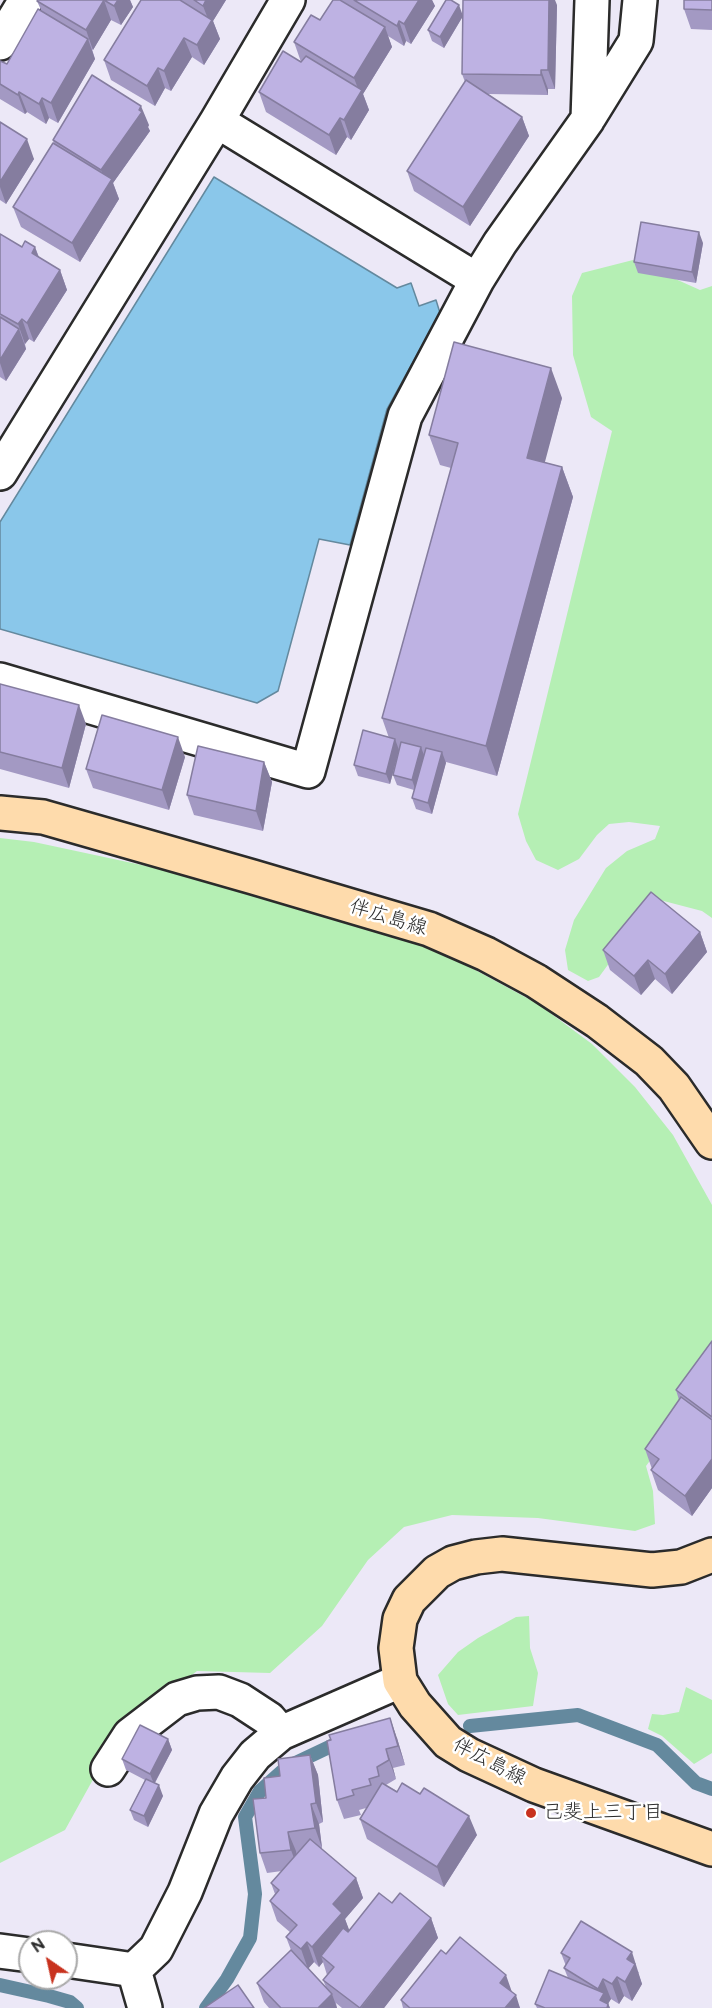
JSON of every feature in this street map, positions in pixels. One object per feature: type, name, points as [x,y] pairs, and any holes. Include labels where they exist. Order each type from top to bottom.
[{"type":"main road","name":"伴広島線","points":[[0,813],[44,818],[253,877],[429,929],[486,954],[589,1015],[649,1061],[674,1087],[712,1142]]},
{"type":"main road","name":"伴広島線","points":[[712,1556],[681,1567],[652,1570],[502,1554],[453,1563],[421,1586],[409,1600],[400,1619],[396,1648],[400,1681],[431,1725],[448,1742],[469,1755],[534,1785],[712,1848]]},
{"type":"street","points":[[0,43],[26,0]]},
{"type":"street","points":[[0,473],[218,121],[288,0]]},
{"type":"street","points":[[588,119],[592,0]]},
{"type":"street","points":[[0,680],[308,771],[405,416],[477,280],[500,243],[588,119],[636,41],[640,0]]},
{"type":"street","points":[[218,121],[477,280]]},
{"type":"street","points":[[134,1970],[156,1949],[185,1892],[216,1814],[237,1778],[255,1755],[281,1733],[400,1681]]},
{"type":"street","points":[[108,1768],[116,1753],[137,1729],[177,1699],[197,1693],[219,1692],[240,1700],[269,1719],[281,1733]]},
{"type":"street","points":[[0,1951],[18,1953]]},
{"type":"street","points":[[78,1962],[134,1970]]},
{"type":"street","points":[[134,1970],[145,2008]]},
{"type":"green space","points":[[633,260],[700,290],[712,286],[712,918],[702,911],[656,899],[599,977],[588,981],[568,970],[565,950],[574,920],[606,868],[627,851],[655,839],[660,826],[629,822],[609,824],[597,835],[579,859],[558,870],[536,860],[526,841],[518,814],[612,431],[591,417],[573,355],[572,296],[582,273]]},
{"type":"green space","points":[[0,838],[34,842],[291,897],[393,931],[442,952],[538,1004],[592,1044],[635,1087],[673,1135],[712,1205],[712,1378],[646,1466],[653,1491],[655,1524],[635,1531],[538,1518],[452,1515],[404,1527],[368,1560],[322,1626],[270,1673],[197,1671],[121,1729],[65,1830],[0,1863]]},
{"type":"green space","points":[[529,1616],[530,1648],[538,1673],[533,1706],[458,1715],[448,1704],[438,1675],[458,1652],[478,1638],[516,1617]]},
{"type":"green space","points":[[686,1687],[712,1700],[712,1753],[694,1764],[662,1736],[648,1729],[652,1714],[663,1715],[679,1712]]},
{"type":"water","points":[[214,177],[397,288],[411,283],[419,306],[436,300],[440,313],[387,409],[350,545],[319,539],[278,691],[257,703],[0,629],[0,522]]},
{"type":"building","points":[[38,0],[104,0],[86,30]]},
{"type":"building","points":[[104,0],[118,0],[114,6]]},
{"type":"building","points":[[141,0],[180,0],[212,20],[197,45],[184,38],[164,71],[158,68],[147,86],[104,60]]},
{"type":"building","points":[[194,0],[206,0],[203,6]]},
{"type":"building","points":[[333,0],[340,0],[385,27],[354,78],[294,42],[311,15],[320,20]]},
{"type":"building","points":[[354,0],[419,0],[404,24],[399,21],[397,26]]},
{"type":"building","points":[[446,0],[459,5],[440,37],[428,30]]},
{"type":"building","points":[[463,0],[549,0],[548,70],[541,70],[541,75],[462,74]]},
{"type":"building","points":[[684,0],[712,0],[712,10],[684,9]]},
{"type":"building","points":[[38,9],[88,39],[51,103],[42,98],[39,104],[0,84],[0,61],[7,64]]},
{"type":"building","points":[[283,51],[301,62],[306,56],[362,90],[344,120],[340,118],[329,135],[259,92]]},
{"type":"building","points":[[92,75],[141,106],[139,110],[142,112],[101,170],[53,140]]},
{"type":"building","points":[[466,80],[522,117],[463,207],[407,171]]},
{"type":"building","points":[[0,122],[27,139],[0,182]]},
{"type":"building","points":[[53,143],[112,179],[72,243],[13,207]]},
{"type":"building","points":[[641,222],[699,232],[692,272],[634,262]]},
{"type":"building","points":[[0,234],[22,247],[25,241],[35,247],[32,253],[60,270],[27,323],[22,319],[18,324],[0,314]]},
{"type":"building","points":[[0,317],[19,329],[0,360]]},
{"type":"building","points":[[454,342],[551,368],[527,458],[562,467],[486,746],[382,718],[458,443],[429,435]]},
{"type":"building","points":[[0,684],[79,705],[62,768],[0,752]]},
{"type":"building","points":[[102,715],[178,737],[162,790],[86,769]]},
{"type":"building","points":[[363,730],[395,739],[386,774],[354,765]]},
{"type":"building","points":[[401,742],[421,747],[412,780],[393,775]]},
{"type":"building","points":[[198,746],[264,762],[256,811],[187,795]]},
{"type":"building","points":[[426,748],[442,752],[428,803],[412,798]]},
{"type":"building","points":[[651,892],[700,932],[665,974],[648,960],[634,976],[603,950]]},
{"type":"building","points":[[712,1341],[712,1417],[676,1390]]},
{"type":"building","points":[[681,1397],[712,1420],[712,1459],[685,1496],[651,1470],[659,1459],[645,1449]]},
{"type":"building","points":[[390,1718],[398,1746],[386,1749],[389,1760],[377,1767],[379,1776],[369,1779],[371,1785],[352,1790],[354,1795],[337,1800],[327,1741],[331,1740],[329,1735]]},
{"type":"building","points":[[140,1725],[168,1739],[150,1774],[122,1759]]},
{"type":"building","points":[[310,1755],[316,1803],[311,1804],[315,1828],[288,1832],[291,1850],[260,1853],[253,1799],[266,1798],[264,1778],[280,1776],[278,1759]]},
{"type":"building","points":[[146,1779],[159,1785],[144,1816],[130,1810]]},
{"type":"building","points":[[382,1783],[397,1792],[402,1783],[420,1794],[424,1788],[469,1816],[437,1867],[360,1819]]},
{"type":"building","points":[[310,1839],[356,1878],[333,1904],[342,1913],[312,1947],[307,1942],[301,1949],[286,1937],[297,1925],[270,1901],[279,1890],[271,1883]]},
{"type":"building","points":[[379,1893],[392,1903],[400,1893],[431,1918],[360,2008],[323,1980],[334,1967],[321,1956],[343,1928],[348,1932]]},
{"type":"building","points":[[581,1921],[632,1952],[627,1959],[635,1964],[625,1982],[617,1977],[612,1984],[603,1979],[598,1989],[564,1968],[570,1958],[561,1953]]},
{"type":"building","points":[[460,1937],[506,1975],[500,1983],[516,1995],[505,2008],[410,2008],[401,2000],[441,1950],[446,1954]]},
{"type":"building","points":[[291,1950],[332,1994],[318,2008],[281,2008],[257,1983]]},
{"type":"building","points":[[549,1970],[604,1993],[600,2000],[608,2004],[607,2008],[545,2008],[535,2004]]},
{"type":"building","points":[[238,1985],[254,2008],[204,2008]]},
{"type":"waterway","points":[[470,1726],[578,1715],[657,1745],[696,1783],[712,1789]]},
{"type":"waterway","points":[[206,2008],[227,1979],[250,1938],[255,1894],[245,1817],[260,1791],[287,1767],[344,1740]]},
{"type":"waterway","points":[[0,1985],[70,2002],[77,2008]]},
{"type":"place","name":"己斐上三丁目","points":[[531,1813]]}]
